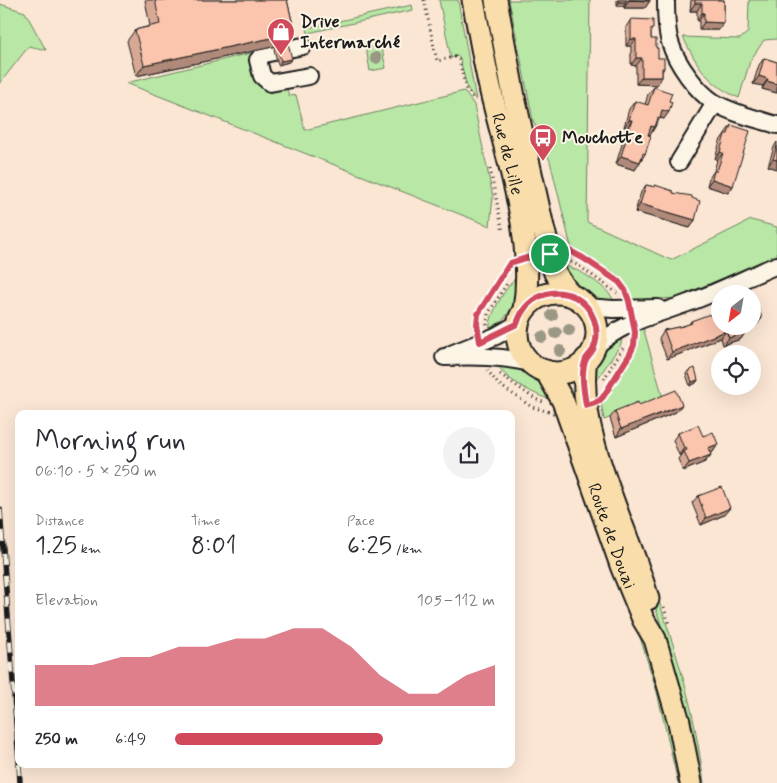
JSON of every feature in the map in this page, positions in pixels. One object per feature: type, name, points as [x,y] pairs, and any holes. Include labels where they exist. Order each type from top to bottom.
[{"type":"main road","name":"Rue de Lille","points":[[473,0],[493,101],[514,186],[524,239],[527,264],[520,317]]},
{"type":"main road","name":"Rue de Lille","points":[[496,0],[524,142],[551,259],[555,273],[579,301]]},
{"type":"main road","points":[[554,293],[579,301],[593,316],[596,324],[596,338],[583,384],[575,403],[524,355],[519,346],[517,336],[520,317],[534,300],[543,295],[554,293]]},
{"type":"main road","points":[[538,367],[554,372],[571,370],[590,354]]},
{"type":"main road","name":"Route de Douai","points":[[575,403],[573,431],[622,568],[643,618],[655,638],[679,722],[690,783]]},
{"type":"main road","name":"Route de Douai","points":[[575,403],[596,447],[645,590],[656,629],[655,638]]},
{"type":"street","points":[[666,0],[670,42],[688,75],[700,90],[715,103],[738,113],[777,125]]},
{"type":"street","points":[[303,46],[264,54],[258,60],[262,76],[270,83],[309,76]]},
{"type":"street","points":[[679,162],[715,103]]},
{"type":"street","points":[[579,301],[627,317],[672,308],[777,265]]},
{"type":"street","points":[[520,317],[487,348],[508,358],[538,367]]},
{"type":"street","points":[[590,354],[627,317]]},
{"type":"path","points":[[424,0],[437,61],[451,58]]},
{"type":"path","points":[[527,264],[512,276],[488,314],[486,321],[487,348],[488,371],[494,381],[532,407],[553,413],[575,403],[600,386],[624,346],[627,317],[625,290],[613,278],[568,250],[551,259],[527,264],[510,263],[478,314],[477,324],[487,348],[498,371],[502,376],[535,399],[549,404],[575,403],[601,400],[632,351],[635,337],[627,317],[618,296],[614,290],[571,262],[551,259]]},
{"type":"green space","points":[[439,0],[458,0],[476,100],[467,88],[460,59],[457,56],[451,58]]},
{"type":"green space","points":[[509,0],[590,0],[587,222],[671,260],[751,220],[777,227],[777,256],[675,298],[632,301],[626,285],[571,247],[550,161],[533,120]]},
{"type":"green space","points":[[749,0],[777,0],[777,39],[764,40],[750,61],[739,98],[720,87],[705,74],[693,57],[683,37],[740,39],[748,32]]},
{"type":"green space","points":[[0,4],[25,12],[46,50],[29,46],[0,83]]},
{"type":"green space","points":[[412,5],[413,10],[308,33],[307,28]]},
{"type":"green space","points":[[381,45],[386,68],[370,71],[366,48]]},
{"type":"green space","points":[[251,53],[258,80],[286,86],[289,96],[296,95],[305,130],[464,91],[474,105],[493,197],[490,226],[126,83]]},
{"type":"green space","points":[[562,266],[592,279],[607,291],[614,302],[600,300],[574,283]]},
{"type":"green space","points":[[517,277],[517,293],[511,309],[499,324],[490,329],[490,323],[499,301]]},
{"type":"green space","points":[[643,327],[663,398],[604,420],[601,403],[630,359],[634,350],[637,330]]},
{"type":"green space","points":[[622,335],[621,344],[592,387],[600,357]]},
{"type":"green space","points":[[499,363],[516,368],[536,380],[553,400],[517,384],[501,370]]},
{"type":"green space","points":[[559,418],[641,624],[669,724],[682,783],[678,783],[657,692],[639,634],[609,562]]},
{"type":"green space","points":[[645,557],[687,691],[704,783],[700,783],[684,702],[641,559]]},
{"type":"building","points":[[155,0],[287,0],[295,33],[144,65],[135,30],[160,24]]},
{"type":"building","points":[[695,0],[724,0],[724,23],[704,22],[702,3],[695,3]]},
{"type":"building","points":[[631,19],[653,20],[651,39],[656,39],[658,58],[664,58],[662,77],[642,77],[642,58],[636,58],[636,39],[631,39]]},
{"type":"building","points":[[288,43],[292,59],[281,61],[277,45]]},
{"type":"building","points":[[764,58],[777,62],[777,84],[759,76]]},
{"type":"building","points":[[654,87],[672,93],[669,101],[672,102],[669,112],[662,110],[660,119],[658,118],[655,127],[651,126],[648,135],[651,136],[640,162],[621,156],[632,120],[629,120],[635,101],[648,105]]},
{"type":"building","points":[[731,125],[750,131],[733,186],[712,179],[723,153],[720,152],[725,134],[728,134]]},
{"type":"building","points":[[777,146],[777,160],[773,159]]},
{"type":"building","points":[[646,185],[655,187],[655,185],[673,191],[673,193],[692,196],[692,198],[700,201],[695,220],[640,204]]},
{"type":"building","points":[[710,314],[711,335],[716,335],[672,352],[664,330],[692,323],[691,321]]},
{"type":"building","points":[[695,368],[698,380],[692,382],[688,371]]},
{"type":"building","points":[[676,390],[682,405],[621,429],[615,411],[638,402],[639,405]]},
{"type":"building","points":[[698,425],[703,436],[713,432],[718,444],[708,448],[711,455],[689,463],[684,451],[687,450],[686,447],[684,448],[678,433]]},
{"type":"building","points":[[722,487],[730,508],[706,518],[698,496]]},
{"type":"railway","points":[[0,509],[15,709]]},
{"type":"railway","points":[[19,768],[20,783]]},
{"type":"place","name":"Drive Intermarché","points":[[281,56]]},
{"type":"place","name":"Mouchotte","points":[[543,162]]},
{"type":"route","points":[[568,250],[576,253],[619,282],[625,290],[629,301],[635,332],[633,348],[601,400],[586,405],[583,384],[584,371],[586,359],[595,344],[596,324],[584,303],[575,297],[565,293],[549,293],[538,297],[524,310],[517,324],[496,336],[480,342],[477,324],[478,314],[510,263],[550,254],[568,250]]}]
